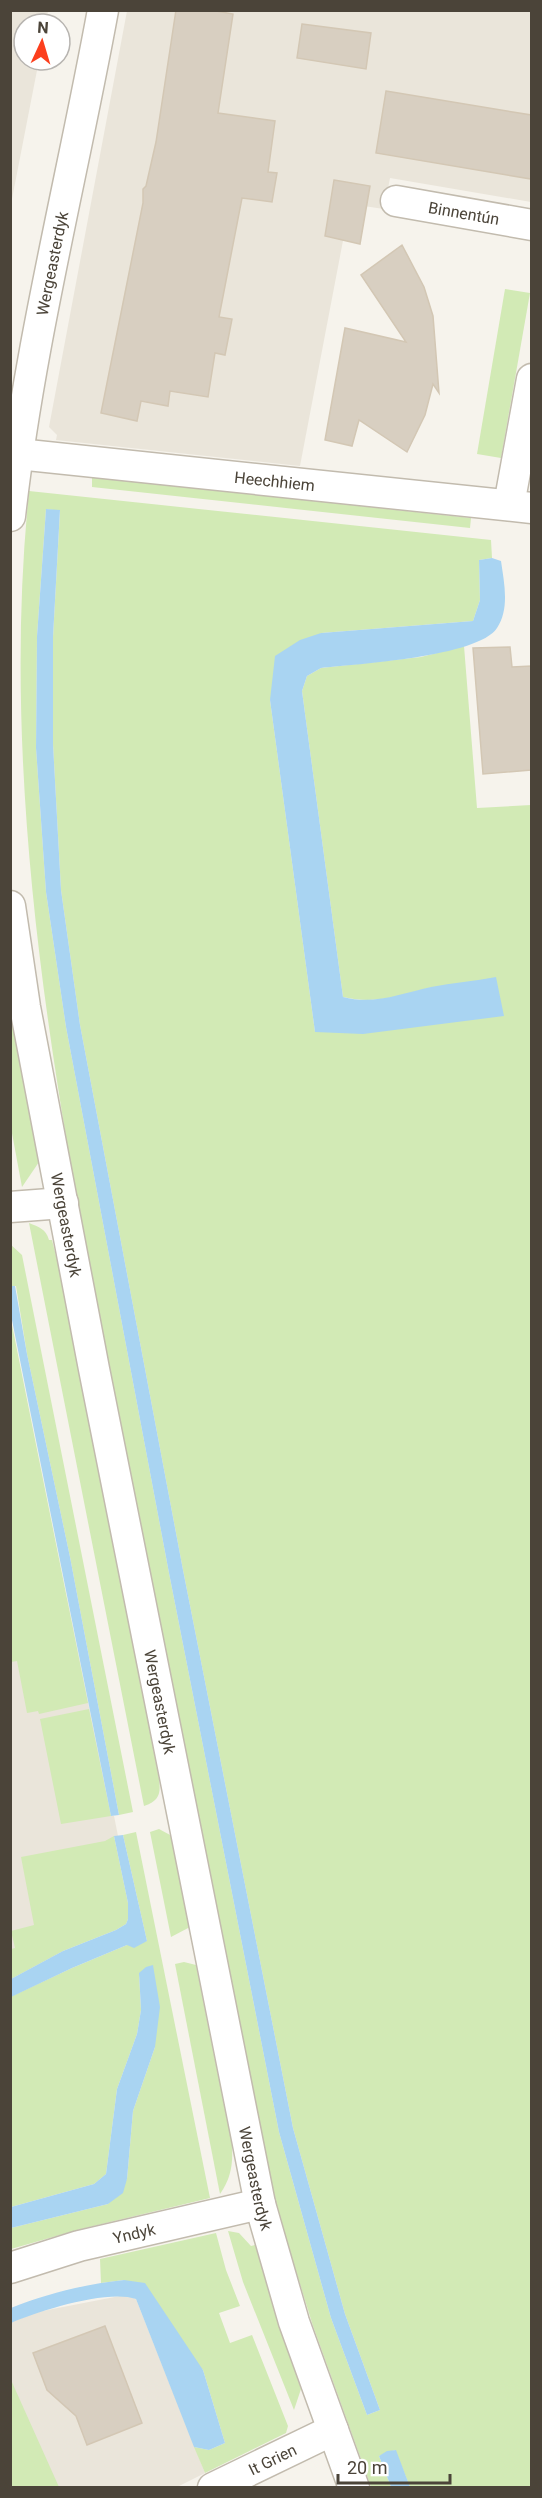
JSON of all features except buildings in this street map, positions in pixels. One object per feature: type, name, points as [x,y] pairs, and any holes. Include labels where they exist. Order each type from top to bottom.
[{"type":"street","name":"Wergeasterdyk","points":[[10,516],[18,454],[41,323],[103,10]]},
{"type":"street","name":"Binnentún","points":[[396,201],[531,225]]},
{"type":"street","points":[[520,506],[531,378]]},
{"type":"street","name":"Heechhiem","points":[[18,454],[520,506]]},
{"type":"street","name":"Wergeasterdyk","points":[[10,906],[25,1007],[181,1813],[260,2204],[294,2322],[354,2487]]},
{"type":"street","points":[[10,1208],[63,1203]]},
{"type":"street","name":"Yndyk","points":[[10,2268],[80,2246],[260,2204]]},
{"type":"street","name":"It Grien","points":[[213,2487],[333,2430]]},
{"type":"shaded area","points":[[11,10],[48,11],[12,12],[12,72],[37,72],[11,204]]},
{"type":"shaded area","points":[[127,11],[531,11],[531,202],[390,178],[384,209],[350,204],[300,466],[56,440],[57,435],[49,427]]},
{"type":"shaded area","points":[[67,1599],[111,1816],[114,1816],[118,1836],[114,1836],[63,1951],[11,1979],[11,1610]]},
{"type":"shaded area","points":[[125,2295],[136,2299],[205,2473],[177,2487],[11,2487],[10,2323],[37,2312]]},
{"type":"green space","points":[[505,289],[530,293],[501,458],[477,454]]},
{"type":"green space","points":[[92,477],[471,518],[470,528],[92,487]]},
{"type":"green space","points":[[29,491],[491,540],[492,558],[479,560],[480,600],[473,621],[321,633],[270,700],[315,1032],[433,987],[378,999],[343,997],[302,691],[307,676],[321,668],[421,657],[464,646],[477,808],[531,805],[531,2487],[410,2487],[395,2450],[379,2456],[391,2487],[371,2487],[313,2326],[282,2226],[256,2118],[106,1353],[67,1141],[36,924],[26,815],[21,707],[22,598]],"holes":[[[46,509],[60,511],[53,637],[53,744],[61,890],[80,1025],[183,1570],[293,2128],[345,2314],[380,2410],[367,2415],[331,2318],[279,2132],[169,1573],[66,1027],[46,892],[36,748],[37,636]]]},
{"type":"green space","points":[[10,1013],[39,1162],[22,1187],[11,1128]]},
{"type":"green space","points":[[29,1223],[39,1227],[49,1240],[52,1240],[56,1256],[58,1256],[159,1779],[158,1796],[153,1802],[144,1806]]},
{"type":"green space","points":[[10,1244],[22,1255],[133,1812],[119,1815],[70,1557],[27,1354],[16,1286],[11,1286]]},
{"type":"green space","points":[[10,1315],[88,1703],[39,1714],[38,1711],[27,1713],[17,1661],[11,1662]]},
{"type":"green space","points":[[89,1709],[111,1816],[61,1824],[40,1719]]},
{"type":"green space","points":[[159,1829],[172,1836],[190,1927],[171,1937],[150,1832]]},
{"type":"green space","points":[[136,1832],[210,2198],[81,2229],[11,2249],[11,2228],[108,2204],[127,2179],[133,2111],[155,2047],[139,1973],[141,2010],[137,2034],[117,2089],[106,2174],[94,2184],[11,2207],[10,1997],[127,1945],[147,1941],[123,1835]]},
{"type":"green space","points":[[114,1836],[128,1903],[126,1924],[63,1951],[11,1979],[11,1949],[15,1948],[11,1931],[34,1925],[21,1857],[105,1841]]},
{"type":"green space","points":[[184,1962],[196,1965],[232,2145],[230,2171],[220,2194],[175,1964]]},
{"type":"green space","points":[[228,2231],[239,2233],[251,2246],[255,2245],[301,2389],[294,2410],[243,2282]]},
{"type":"green space","points":[[216,2233],[226,2270],[240,2306],[219,2313],[230,2343],[252,2335],[288,2426],[286,2433],[205,2473],[194,2447],[209,2450],[225,2443],[203,2370],[124,2280],[101,2283],[100,2259]]},
{"type":"green space","points":[[11,2380],[59,2487],[11,2487]]},
{"type":"water","points":[[46,509],[60,510],[53,637],[53,744],[61,890],[80,1025],[183,1570],[293,2128],[345,2314],[380,2410],[367,2415],[331,2318],[279,2132],[169,1573],[66,1027],[46,892],[36,748],[37,636]]},
{"type":"water","points":[[492,558],[501,561],[505,604],[497,628],[485,638],[466,646],[415,657],[321,668],[307,676],[302,691],[343,997],[376,999],[431,987],[496,977],[504,1016],[363,1034],[315,1032],[270,700],[275,656],[300,640],[321,633],[473,621],[480,600],[479,560]]},
{"type":"water","points":[[10,1286],[15,1286],[119,1815],[111,1816],[11,1315]]},
{"type":"water","points":[[123,1835],[147,1941],[134,1948],[127,1945],[11,1997],[11,1979],[63,1951],[126,1924],[128,1903],[114,1836]]},
{"type":"water","points":[[153,1965],[160,2007],[155,2047],[133,2111],[127,2179],[123,2193],[108,2204],[11,2228],[11,2207],[94,2184],[106,2174],[117,2089],[137,2034],[141,2010],[139,1973]]},
{"type":"water","points":[[124,2280],[145,2283],[203,2370],[225,2443],[209,2450],[194,2447],[136,2299],[108,2297],[91,2299],[55,2307],[11,2323],[11,2308],[66,2290]]},
{"type":"water","points":[[396,2450],[410,2487],[391,2487],[379,2456],[387,2451]]}]
